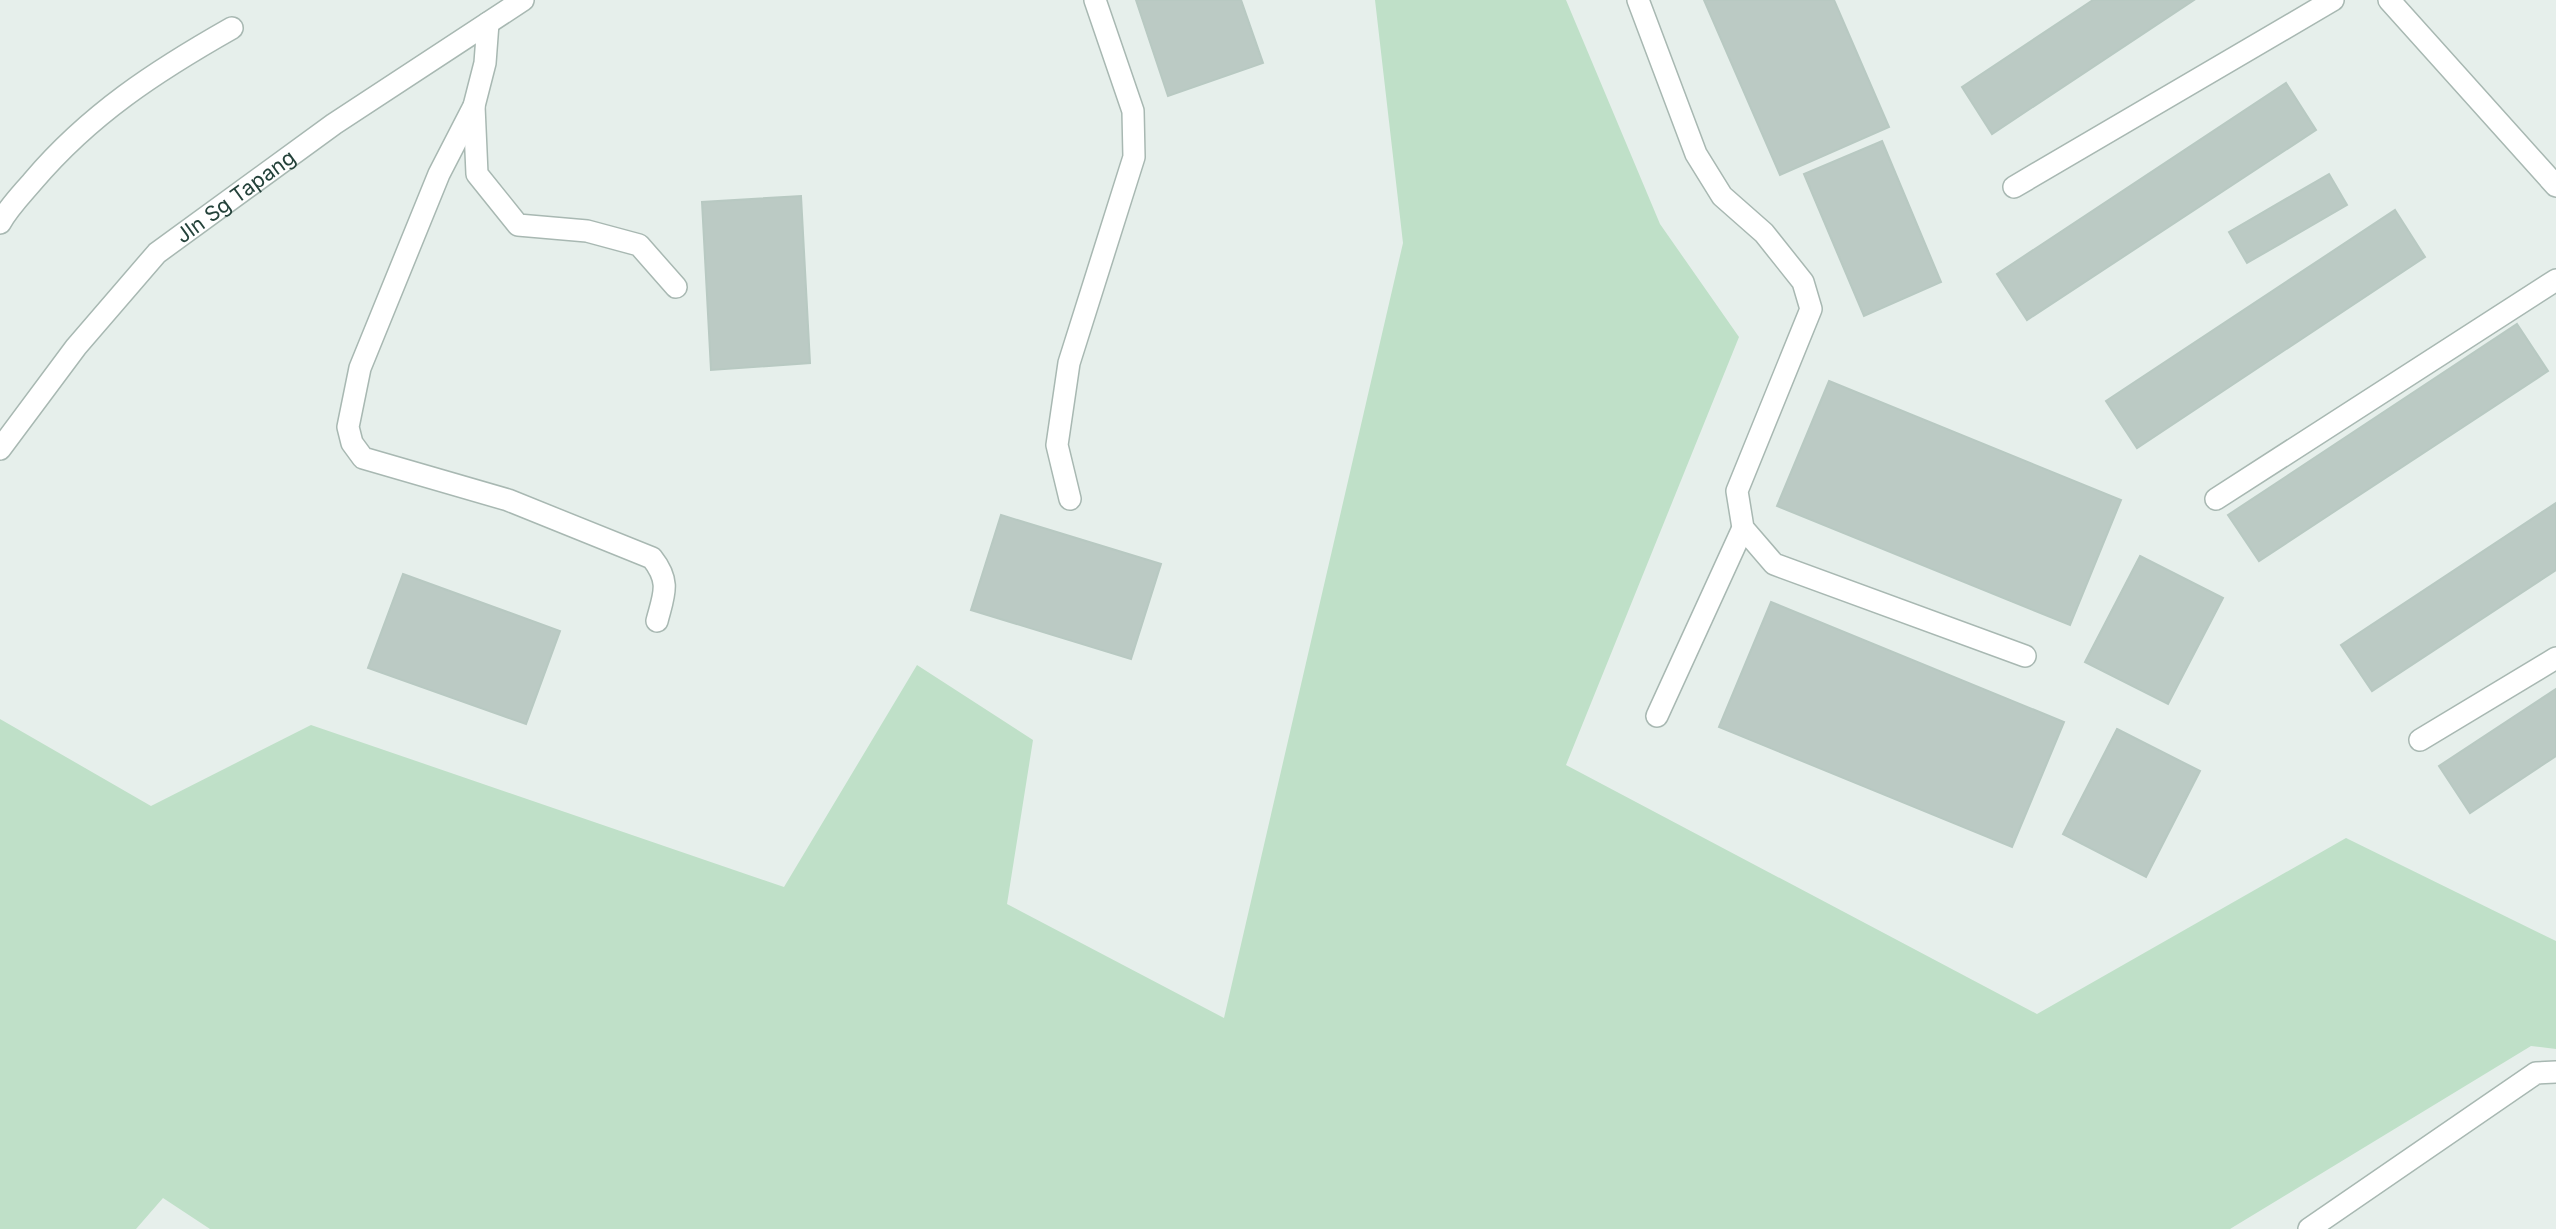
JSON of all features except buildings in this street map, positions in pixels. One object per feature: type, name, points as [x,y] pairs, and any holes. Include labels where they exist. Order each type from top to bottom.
[{"type":"street","name":"Jln Sg Tapang","points":[[0,449],[76,347],[157,253],[334,124],[523,0]]},
{"type":"street","points":[[1070,499],[1057,445],[1069,363],[1134,157],[1133,111],[1095,0]]},
{"type":"street","points":[[1638,0],[1696,154],[1723,196],[1765,233],[1803,282],[1811,309],[1737,491],[1743,528],[1774,565],[2025,656]]},
{"type":"street","points":[[2014,187],[2333,0]]},
{"type":"street","points":[[2389,0],[2556,186]]},
{"type":"street","points":[[488,23],[485,63],[474,106],[439,174],[360,368],[348,427],[352,443],[363,458],[508,500],[652,558],[662,571],[666,586],[657,621]]},
{"type":"street","points":[[2,215],[48,164],[102,112],[166,65],[232,27]]},
{"type":"street","points":[[474,106],[477,174],[519,225],[587,231],[639,244],[676,287]]},
{"type":"street","points":[[2216,499],[2556,280]]},
{"type":"street","points":[[1657,716],[1743,528]]},
{"type":"street","points":[[2420,740],[2556,658]]},
{"type":"street","points":[[2309,1229],[2536,1073],[2556,1072]]},
{"type":"green space","points":[[1375,0],[1566,0],[1660,224],[1739,337],[1566,765],[2037,1014],[2346,838],[2556,941],[2556,1049],[2531,1046],[2230,1229],[210,1229],[163,1198],[136,1229],[0,1229],[0,719],[151,806],[311,725],[784,887],[917,665],[1033,740],[1007,904],[1224,1018],[1403,243]]}]
